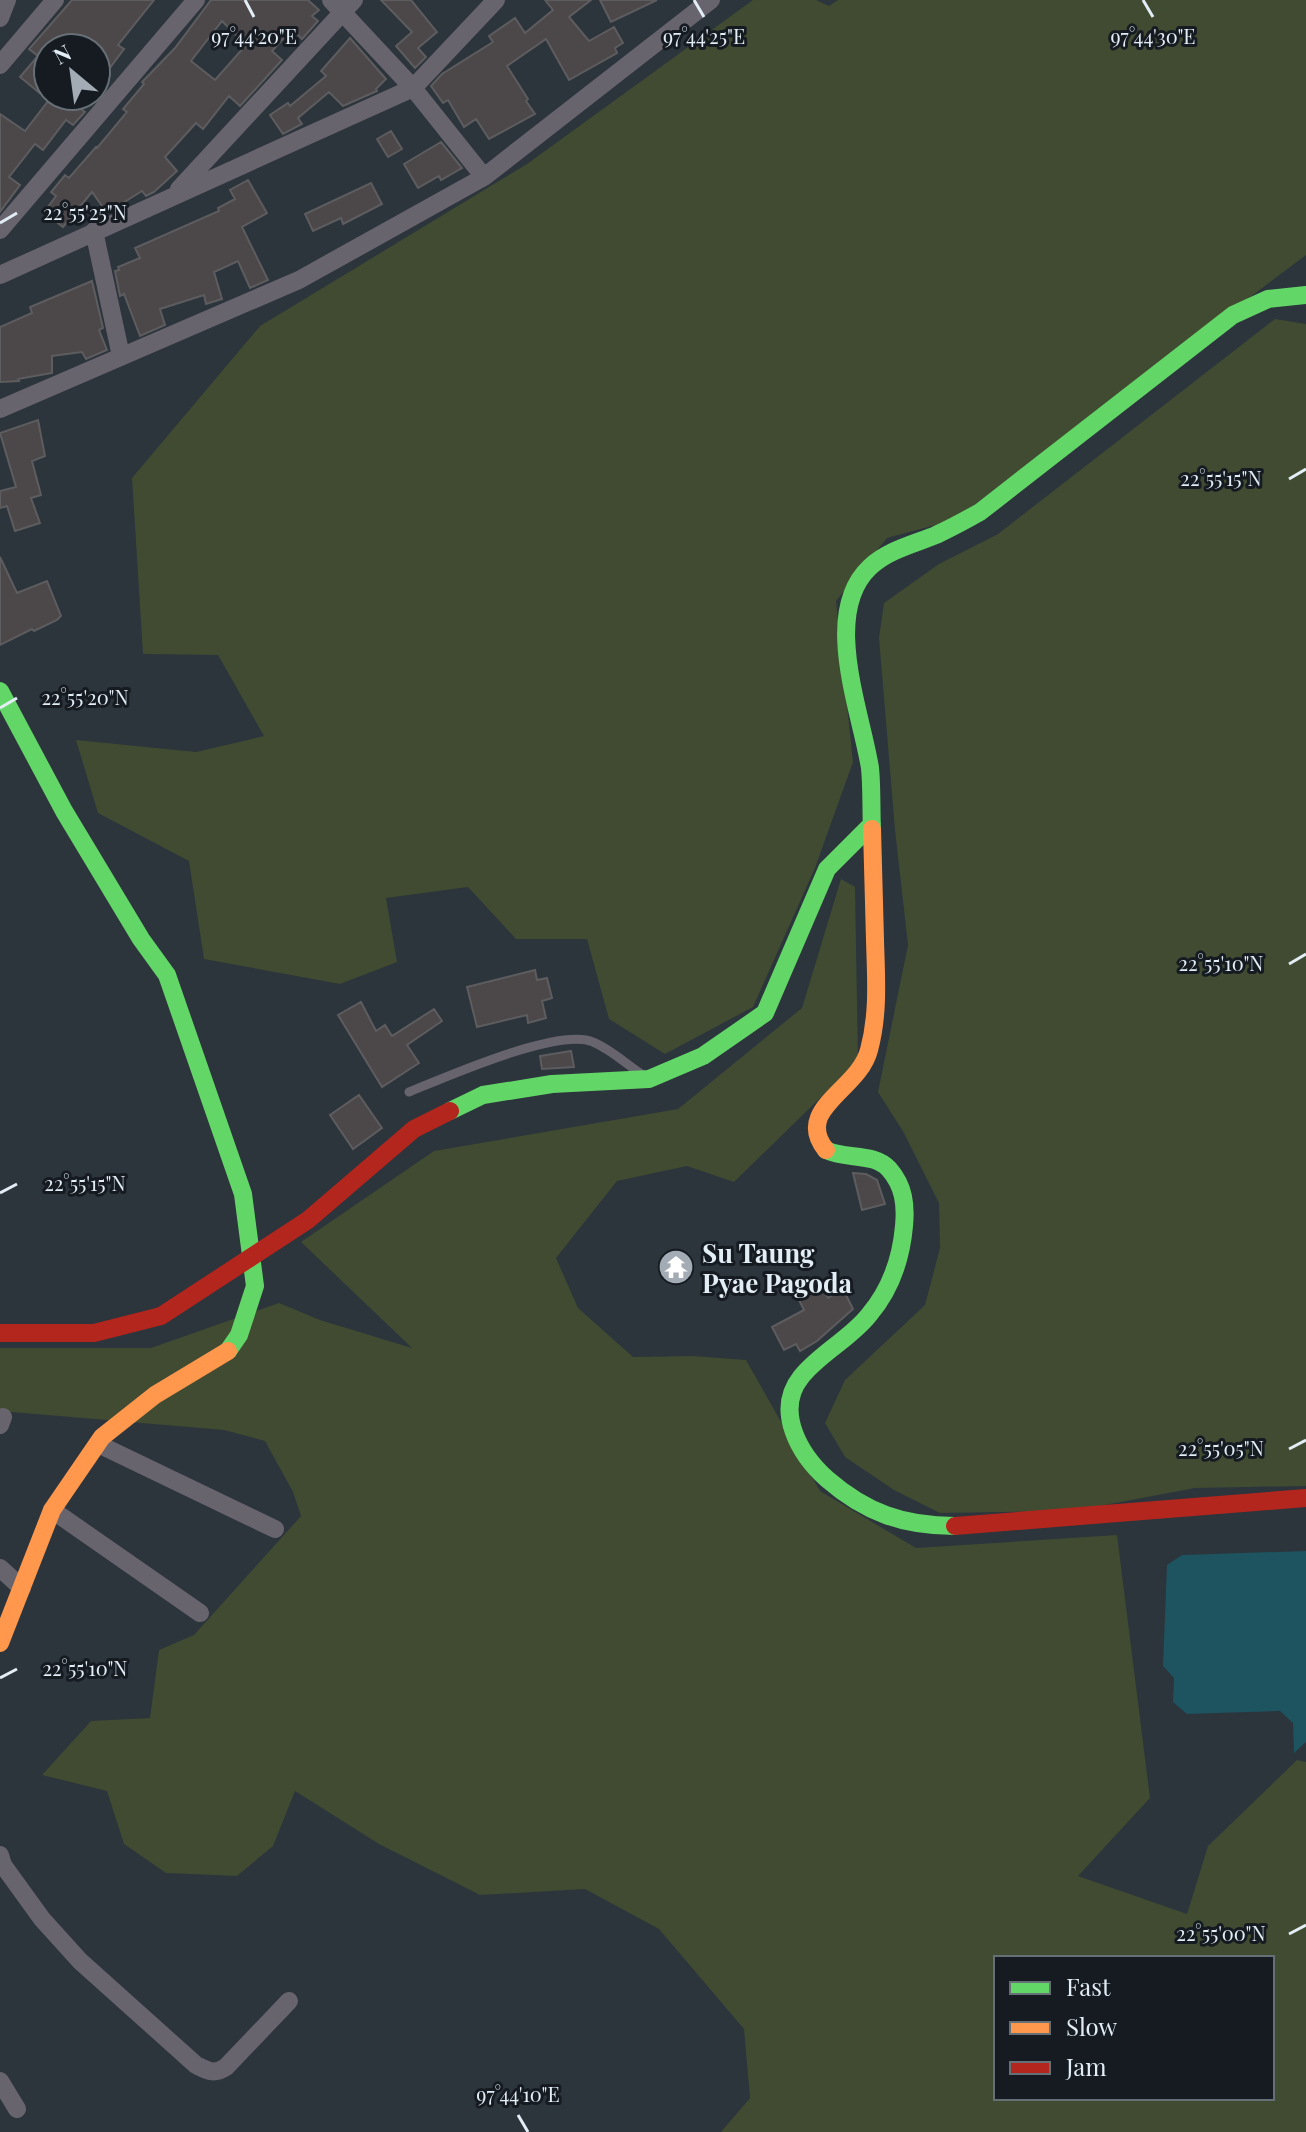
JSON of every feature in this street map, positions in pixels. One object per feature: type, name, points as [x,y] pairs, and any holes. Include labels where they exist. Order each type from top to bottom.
[{"type":"street","points":[[0,18],[7,0]]},
{"type":"street","points":[[0,65],[55,0]]},
{"type":"street","points":[[0,230],[196,0]]},
{"type":"street","points":[[0,275],[413,88],[496,0]]},
{"type":"street","points":[[0,409],[299,280],[484,177],[711,0]]},
{"type":"street","points":[[175,194],[343,4],[484,177]]},
{"type":"street","points":[[94,231],[121,356]]},
{"type":"street","points":[[1306,295],[1281,294],[1258,301],[1233,315],[980,512],[938,534],[894,551],[870,567],[853,590],[846,619],[848,657],[870,770],[877,1008],[863,1067],[826,1105],[815,1124],[818,1140],[827,1151],[841,1157],[871,1158],[888,1168],[906,1203],[902,1253],[889,1286],[868,1317],[800,1378],[791,1399],[790,1423],[802,1451],[824,1476],[849,1497],[883,1515],[922,1526],[974,1526],[1306,1498]]},
{"type":"street","points":[[0,691],[64,811],[141,939],[167,975],[243,1194],[255,1286],[239,1335],[228,1351],[155,1395],[102,1437],[52,1510],[0,1643]]},
{"type":"street","points":[[0,1333],[94,1333],[161,1316],[308,1220],[414,1129],[483,1095],[552,1084],[649,1079],[703,1056],[765,1013],[827,869],[872,824]]},
{"type":"street","points":[[98,1444],[275,1529]]},
{"type":"street","points":[[52,1510],[200,1613]]},
{"type":"street","points":[[0,1568],[22,1588]]},
{"type":"street","points":[[1,1863],[42,1919],[80,1961],[196,2065],[209,2072],[219,2072],[226,2067],[289,2001]]},
{"type":"street","points":[[0,2081],[17,2109]]},
{"type":"lane","points":[[409,1092],[495,1058],[573,1037],[593,1041],[649,1079]]},
{"type":"green space","points":[[753,0],[816,0],[829,6],[838,0],[1306,0],[1306,255],[954,520],[887,538],[836,601],[853,762],[815,868],[753,1007],[665,1054],[609,1019],[587,939],[516,939],[468,887],[386,898],[397,962],[340,984],[204,959],[189,861],[98,813],[76,740],[196,752],[264,736],[218,655],[143,654],[132,478],[260,326],[527,164]]},
{"type":"green space","points":[[1275,319],[1306,324],[1306,1486],[1195,1488],[1073,1511],[940,1513],[894,1490],[845,1457],[825,1423],[845,1380],[925,1305],[940,1248],[939,1203],[904,1133],[878,1092],[908,945],[879,638],[884,603],[939,564],[998,534]]},
{"type":"green space","points":[[841,879],[855,887],[858,1061],[734,1182],[687,1166],[617,1181],[556,1258],[578,1308],[633,1357],[693,1356],[746,1360],[820,1491],[916,1548],[1117,1535],[1150,1798],[1078,1876],[1187,1914],[1208,1846],[1297,1760],[1306,1762],[1306,2132],[721,2132],[750,2098],[744,2029],[659,1929],[585,1889],[480,1895],[379,1844],[295,1791],[273,1846],[237,1876],[166,1873],[124,1844],[107,1791],[42,1775],[91,1721],[150,1718],[159,1650],[194,1635],[301,1516],[293,1492],[265,1441],[224,1430],[0,1411],[0,1348],[151,1348],[279,1303],[320,1320],[412,1348],[301,1242],[434,1151],[678,1109],[802,1008]]},
{"type":"water","points":[[1306,1551],[1306,1742],[1294,1753],[1293,1723],[1280,1711],[1187,1714],[1173,1702],[1174,1678],[1163,1666],[1167,1565],[1182,1555]]},
{"type":"building","points":[[72,0],[154,0],[118,45],[124,49],[112,65],[112,32],[44,32]]},
{"type":"building","points":[[211,0],[308,0],[319,10],[312,16],[318,21],[302,39],[292,29],[272,51],[282,60],[240,106],[229,96],[203,129],[196,123],[165,157],[177,171],[154,192],[146,196],[142,191],[107,213],[92,192],[63,227],[44,212],[56,196],[51,192],[65,175],[69,178],[97,148],[127,112],[123,109],[144,84],[142,82],[175,48]],"holes":[[[222,21],[246,45],[215,80],[191,61]]]},
{"type":"building","points":[[381,0],[411,0],[437,32],[418,48],[426,57],[415,68],[396,46],[412,32]]},
{"type":"building","points":[[545,0],[591,0],[569,17],[589,41],[614,27],[623,43],[615,48],[617,53],[569,80],[546,39],[507,66],[535,114],[489,139],[476,119],[464,127],[448,100],[443,103],[431,86],[442,74],[493,42],[489,36],[515,18],[525,33],[553,10]]},
{"type":"building","points":[[600,0],[657,0],[611,22]]},
{"type":"building","points":[[350,38],[386,79],[377,91],[343,106],[329,92],[298,118],[302,124],[283,134],[270,115],[288,103],[290,106],[326,76],[321,71]]},
{"type":"building","points":[[32,63],[32,87],[20,77]]},
{"type":"building","points":[[40,112],[85,112],[73,125],[66,120],[43,150],[35,144],[9,177],[20,185],[0,212],[0,114],[25,131]]},
{"type":"building","points":[[391,131],[402,149],[388,157],[377,139]]},
{"type":"building","points":[[441,142],[462,168],[418,188],[404,164]]},
{"type":"building","points":[[248,180],[267,213],[242,227],[268,280],[250,288],[238,261],[214,272],[222,299],[206,304],[204,295],[160,309],[165,325],[140,336],[124,294],[120,296],[115,271],[140,258],[135,248],[219,211],[218,208],[235,199],[230,190]]},
{"type":"building","points":[[371,183],[382,204],[343,224],[341,218],[313,231],[305,214]]},
{"type":"building","points":[[92,281],[103,328],[99,330],[107,350],[86,359],[82,352],[52,356],[52,373],[0,382],[0,327],[32,313],[30,307]]},
{"type":"building","points":[[38,420],[45,456],[32,461],[41,495],[31,498],[40,523],[15,531],[7,506],[0,508],[0,491],[16,487],[0,433]]},
{"type":"building","points":[[0,557],[17,593],[47,581],[61,616],[0,645]]},
{"type":"building","points":[[535,970],[537,980],[547,978],[552,998],[542,1001],[546,1018],[528,1023],[527,1015],[477,1027],[467,987]]},
{"type":"building","points":[[361,1002],[376,1031],[385,1025],[392,1036],[434,1009],[442,1021],[407,1045],[419,1063],[382,1087],[338,1015]]},
{"type":"building","points":[[571,1051],[574,1067],[542,1069],[540,1056]]},
{"type":"building","points":[[359,1095],[382,1128],[353,1149],[330,1115]]},
{"type":"building","points":[[853,1173],[866,1174],[877,1180],[885,1204],[862,1210]]},
{"type":"building","points":[[817,1280],[828,1298],[843,1289],[853,1309],[817,1341],[800,1351],[796,1344],[784,1350],[772,1327],[804,1310],[795,1292]]},
{"type":"traffic: fast","points":[[872,829],[870,768],[853,691],[846,636],[848,610],[856,587],[870,567],[893,552],[936,535],[980,512],[1233,315],[1268,299],[1306,295]]},
{"type":"traffic: fast","points":[[0,691],[64,811],[141,939],[167,975],[243,1194],[255,1286],[239,1335],[228,1351]]},
{"type":"traffic: fast","points":[[450,1111],[483,1095],[552,1084],[649,1079],[703,1056],[765,1013],[827,869],[872,824]]},
{"type":"traffic: fast","points":[[826,1150],[875,1160],[889,1169],[903,1196],[904,1226],[894,1274],[877,1305],[861,1324],[809,1368],[793,1390],[790,1418],[794,1432],[817,1469],[856,1501],[902,1520],[955,1526]]},
{"type":"traffic: slow","points":[[826,1150],[818,1136],[817,1123],[822,1111],[863,1064],[869,1050],[876,1009],[872,829]]},
{"type":"traffic: slow","points":[[0,1643],[52,1510],[102,1437],[155,1395],[228,1351]]},
{"type":"traffic: jam","points":[[0,1333],[94,1333],[161,1316],[308,1220],[414,1129],[450,1111]]},
{"type":"traffic: jam","points":[[955,1526],[1306,1498]]},
{"type":"place","name":"Su Taung Pyae Pagoda","points":[[676,1267]]}]
